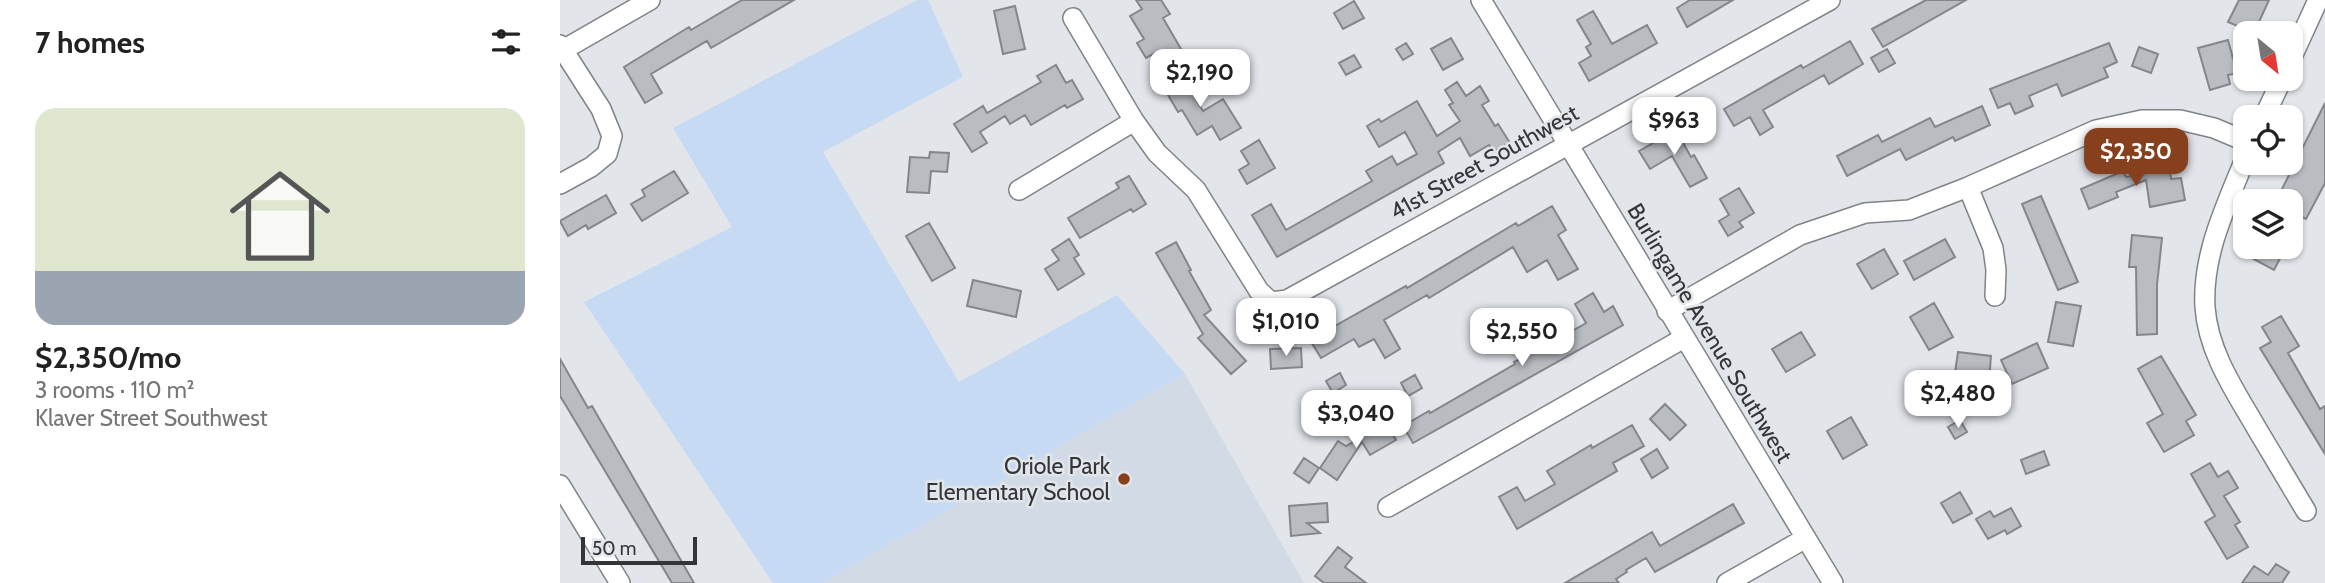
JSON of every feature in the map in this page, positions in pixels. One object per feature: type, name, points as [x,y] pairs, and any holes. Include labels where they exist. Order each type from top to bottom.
[{"type":"street","points":[[560,184],[591,167],[607,154],[612,136],[601,109],[562,47],[650,0]]},
{"type":"street","name":"Burlingame Avenue Southwest","points":[[1481,0],[1833,583]]},
{"type":"street","name":"41st Street Southwest","points":[[1134,121],[1157,153],[1196,190],[1259,291],[1271,302],[1287,300],[1830,0]]},
{"type":"street","points":[[2303,33],[2318,0]]},
{"type":"street","points":[[1019,190],[1134,121],[1073,18]]},
{"type":"street","points":[[1667,311],[1800,235],[1865,213],[1909,209],[1968,187],[2096,130],[2142,120],[2180,120],[2214,128],[2233,136]]},
{"type":"street","points":[[2239,175],[2215,235],[2207,274],[2205,307],[2210,337],[2224,373],[2306,511]]},
{"type":"street","points":[[1968,187],[1993,248],[1995,296]]},
{"type":"street","points":[[1388,507],[1684,338]]},
{"type":"street","points":[[560,485],[620,583]]},
{"type":"street","points":[[1727,583],[1806,538]]},
{"type":"shaded area","points":[[917,0],[928,0],[963,77],[823,152],[959,382],[1117,295],[1185,374],[822,583],[773,583],[584,302],[732,227],[673,128]]},
{"type":"shaded area","name":"Oriole Park Elementary School","points":[[1185,374],[1304,583],[822,583]]},
{"type":"building","points":[[742,0],[794,0],[711,48],[707,41],[651,74],[662,93],[645,103],[624,67],[689,27],[691,30]]},
{"type":"building","points":[[1136,0],[1161,0],[1170,14],[1163,18],[1185,56],[1166,67],[1157,52],[1146,58],[1137,43],[1144,39],[1130,16],[1142,9]]},
{"type":"building","points":[[1690,0],[1733,0],[1687,27],[1677,8]]},
{"type":"building","points":[[1926,0],[1966,0],[1883,47],[1872,29]]},
{"type":"building","points":[[2239,0],[2269,0],[2259,21],[2233,21],[2233,24],[2228,22]]},
{"type":"building","points":[[1354,1],[1364,18],[1343,29],[1334,13]]},
{"type":"building","points":[[1015,6],[1025,49],[1003,54],[994,11]]},
{"type":"building","points":[[1593,11],[1612,44],[1647,25],[1657,43],[1589,81],[1579,63],[1591,56],[1586,47],[1591,44],[1577,20]]},
{"type":"building","points":[[1451,38],[1463,59],[1443,70],[1431,49]]},
{"type":"building","points":[[2228,40],[2233,58],[2233,74],[2228,75],[2230,84],[2210,90],[2198,48]]},
{"type":"building","points":[[1850,41],[1863,64],[1829,84],[1824,75],[1763,110],[1773,127],[1760,135],[1750,117],[1734,126],[1724,109],[1801,65],[1803,68]]},
{"type":"building","points":[[1406,43],[1413,54],[1403,60],[1396,49]]},
{"type":"building","points":[[2109,43],[2117,62],[2104,68],[2108,77],[2062,96],[2057,84],[2029,96],[2033,106],[2015,114],[2010,103],[1998,108],[1990,89]]},
{"type":"building","points":[[2139,47],[2158,54],[2151,73],[2132,66]]},
{"type":"building","points":[[1887,49],[1895,63],[1879,72],[1871,58]]},
{"type":"building","points":[[1354,55],[1361,67],[1346,75],[1339,63]]},
{"type":"building","points":[[1056,65],[1066,83],[1072,80],[1083,99],[1067,108],[1065,105],[1031,125],[1025,115],[1010,124],[1005,116],[980,132],[987,143],[972,152],[954,124],[983,106],[987,113],[1041,82],[1037,76]]},
{"type":"building","points":[[1180,72],[1203,111],[1223,99],[1241,128],[1220,140],[1212,126],[1197,135],[1182,110],[1178,112],[1161,83]]},
{"type":"building","points":[[1457,82],[1466,96],[1480,86],[1489,101],[1482,105],[1510,143],[1493,152],[1489,145],[1470,156],[1460,138],[1438,152],[1444,163],[1277,257],[1252,215],[1271,204],[1286,230],[1372,181],[1366,171],[1392,156],[1397,165],[1417,154],[1405,132],[1379,147],[1367,126],[1379,119],[1381,122],[1417,101],[1437,136],[1460,121],[1449,105],[1453,103],[1445,90]]},
{"type":"building","points":[[2325,103],[2325,183],[2306,219],[2303,218],[2303,189],[2282,189],[2289,175],[2303,175],[2303,147]]},
{"type":"building","points":[[1982,106],[1990,125],[1955,141],[1953,137],[1906,160],[1900,149],[1847,176],[1837,156],[1878,135],[1882,142],[1930,118],[1935,127]]},
{"type":"building","points":[[1676,130],[1707,178],[1690,187],[1672,156],[1650,169],[1639,151]]},
{"type":"building","points":[[1259,140],[1275,168],[1247,184],[1239,170],[1249,164],[1241,151]]},
{"type":"building","points":[[930,152],[949,153],[947,172],[931,171],[929,193],[907,192],[910,157],[929,158]]},
{"type":"building","points":[[2170,169],[2171,179],[2181,178],[2185,200],[2150,207],[2146,180],[2116,192],[2118,197],[2089,209],[2081,189],[2123,171],[2126,177]]},
{"type":"building","points":[[674,171],[688,193],[642,221],[631,204],[645,196],[642,190]]},
{"type":"building","points":[[1129,176],[1146,204],[1133,212],[1131,209],[1080,238],[1068,218],[1119,188],[1116,183]]},
{"type":"building","points":[[1739,188],[1754,213],[1739,222],[1743,227],[1728,236],[1719,221],[1729,215],[1720,199]]},
{"type":"building","points":[[606,195],[616,213],[588,229],[586,225],[568,236],[560,221]]},
{"type":"building","points":[[2041,196],[2078,282],[2058,290],[2022,204]]},
{"type":"building","points":[[1552,206],[1566,230],[1558,235],[1578,269],[1558,280],[1547,260],[1527,272],[1513,247],[1429,298],[1427,295],[1384,320],[1400,349],[1385,358],[1374,339],[1359,347],[1354,339],[1321,358],[1310,340],[1406,286],[1407,288],[1516,223],[1518,226]]},
{"type":"building","points":[[929,223],[955,268],[932,281],[906,236]]},
{"type":"building","points":[[2132,235],[2162,238],[2157,285],[2157,334],[2137,335],[2136,267],[2129,267]]},
{"type":"building","points":[[1069,239],[1079,255],[1074,258],[1084,274],[1058,290],[1045,269],[1059,260],[1052,250]]},
{"type":"building","points":[[1945,239],[1955,257],[1914,280],[1904,261]]},
{"type":"building","points":[[1176,242],[1211,310],[1204,315],[1246,361],[1231,374],[1198,338],[1203,334],[1156,253]]},
{"type":"building","points":[[1884,249],[1898,274],[1872,289],[1857,264]]},
{"type":"building","points":[[2254,259],[2280,259],[2274,270]]},
{"type":"building","points":[[973,280],[1021,291],[1016,317],[967,306]]},
{"type":"building","points":[[1593,293],[1604,312],[1613,306],[1623,325],[1413,443],[1403,426],[1515,364],[1514,362],[1520,359],[1515,351],[1528,343],[1533,351],[1540,347],[1541,349],[1586,323],[1575,304]]},
{"type":"building","points":[[2056,302],[2081,306],[2073,346],[2048,342]]},
{"type":"building","points":[[1934,303],[1953,337],[1929,350],[1910,317]]},
{"type":"building","points":[[2281,316],[2299,346],[2288,353],[2320,409],[2325,406],[2325,454],[2260,348],[2271,342],[2262,327]]},
{"type":"building","points":[[1801,332],[1815,355],[1786,372],[1772,349]]},
{"type":"building","points":[[2037,343],[2048,368],[2012,384],[2001,360]]},
{"type":"building","points":[[1301,348],[1302,367],[1271,369],[1270,349]]},
{"type":"building","points":[[1958,352],[1991,356],[1989,381],[1981,380],[1980,390],[1953,386]]},
{"type":"building","points":[[2161,356],[2196,415],[2186,421],[2194,435],[2164,452],[2147,423],[2163,414],[2138,369]]},
{"type":"building","points":[[560,359],[588,408],[592,406],[694,583],[672,583],[560,396]]},
{"type":"building","points":[[1340,373],[1346,385],[1333,393],[1326,381]]},
{"type":"building","points":[[1415,375],[1422,388],[1408,396],[1401,383]]},
{"type":"building","points":[[1665,404],[1686,425],[1670,440],[1650,419]]},
{"type":"building","points":[[1851,417],[1867,445],[1843,459],[1827,431]]},
{"type":"building","points":[[1960,420],[1967,432],[1955,439],[1948,427]]},
{"type":"building","points":[[1386,423],[1396,440],[1370,455],[1362,442],[1337,480],[1320,468],[1338,441],[1346,446]]},
{"type":"building","points":[[1632,425],[1644,446],[1613,463],[1617,471],[1517,529],[1499,497],[1517,487],[1525,501],[1555,484],[1547,471]]},
{"type":"building","points":[[1657,449],[1668,468],[1652,478],[1641,459]]},
{"type":"building","points":[[2044,451],[2049,465],[2026,474],[2021,460]]},
{"type":"building","points":[[1304,458],[1319,468],[1309,483],[1294,473]]},
{"type":"building","points":[[2210,463],[2218,477],[2228,471],[2238,488],[2224,496],[2240,522],[2235,525],[2248,547],[2227,559],[2205,522],[2215,516],[2191,474]]},
{"type":"building","points":[[1960,492],[1972,513],[1953,523],[1941,503]]},
{"type":"building","points":[[1327,503],[1328,522],[1307,523],[1320,533],[1291,536],[1289,506]]},
{"type":"building","points":[[1733,504],[1744,523],[1655,572],[1646,558],[1616,579],[1619,583],[1565,583],[1652,532],[1660,546]]},
{"type":"building","points":[[2011,508],[2021,526],[2007,534],[2005,530],[1988,539],[1976,519],[1990,511],[1994,517]]},
{"type":"building","points":[[1338,547],[1352,558],[1345,567],[1366,583],[1324,583],[1315,576]]},
{"type":"building","points":[[2276,564],[2289,572],[2282,583],[2242,583],[2254,566],[2268,575]]},
{"type":"place","name":"Oriole Park Elementary School","points":[[1124,479]]}]
